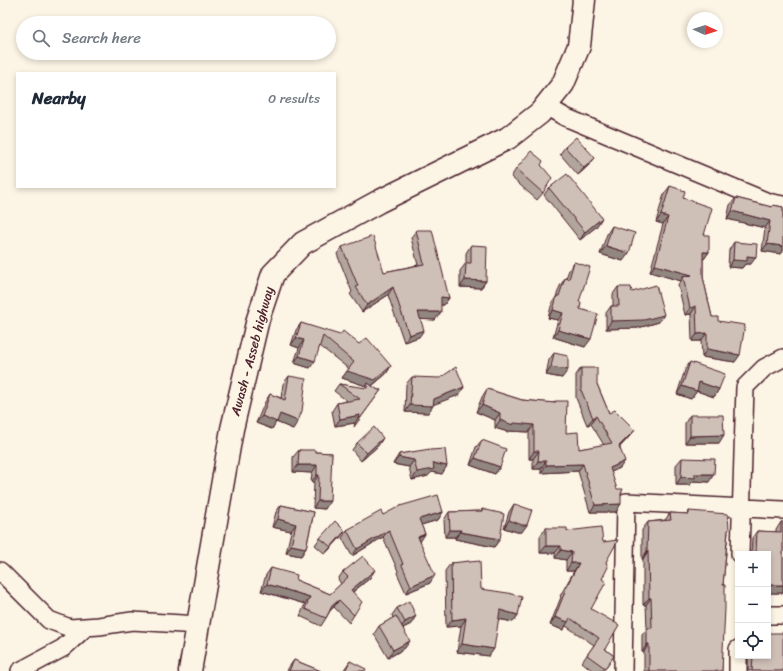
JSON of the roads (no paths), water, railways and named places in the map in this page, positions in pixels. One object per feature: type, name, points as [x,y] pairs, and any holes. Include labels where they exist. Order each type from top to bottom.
[{"type":"highway","name":"Awash - Asseb highway","points":[[190,671],[232,429],[258,319],[273,274],[303,243],[378,202],[508,138],[540,113],[563,84],[579,46],[584,0]]},
{"type":"street","points":[[546,106],[565,117],[668,161],[768,202],[783,205]]},
{"type":"street","points":[[740,551],[745,387],[764,368],[783,358]]},
{"type":"street","points":[[623,671],[626,502],[783,510]]},
{"type":"street","points":[[0,571],[49,620],[70,628],[99,626],[132,621],[199,625]]},
{"type":"street","points":[[771,614],[783,615]]},
{"type":"street","points":[[20,671],[64,648],[86,627]]},
{"type":"street","points":[[738,659],[738,671]]}]
